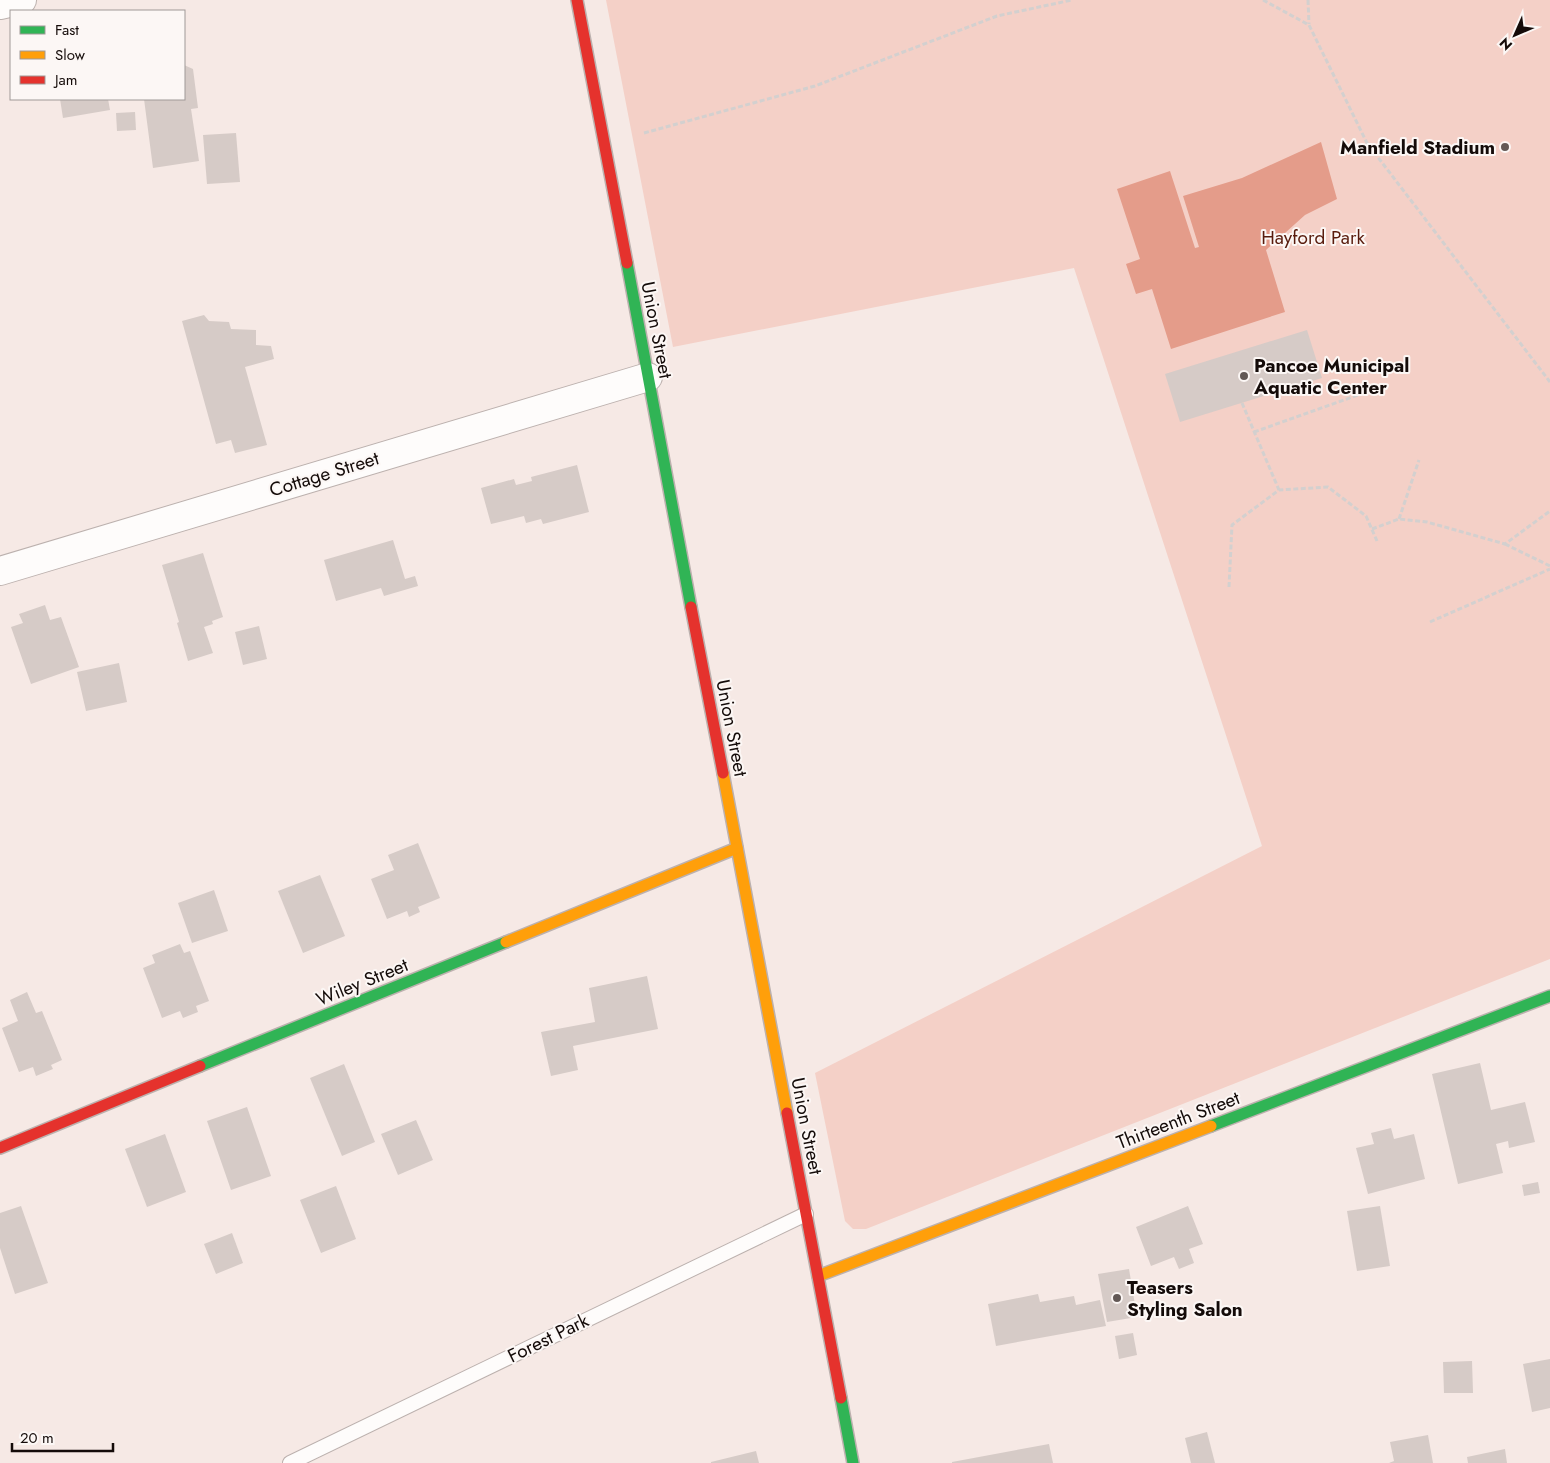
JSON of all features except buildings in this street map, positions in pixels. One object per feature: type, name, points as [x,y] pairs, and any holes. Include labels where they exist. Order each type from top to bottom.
[{"type":"street","points":[[0,5],[22,0]]},
{"type":"street","name":"Union Street","points":[[577,0],[853,1463]]},
{"type":"street","name":"Cottage Street","points":[[0,570],[648,377]]},
{"type":"street","name":"Wiley Street","points":[[0,1148],[737,848]]},
{"type":"street","name":"Thirteenth Street","points":[[818,1276],[1550,996]]},
{"type":"lane","name":"Forest Park","points":[[290,1463],[806,1214]]},
{"type":"path","points":[[644,133],[815,86],[997,16],[1072,0]]},
{"type":"path","points":[[1263,0],[1309,25]]},
{"type":"path","points":[[1308,0],[1309,25],[1367,142],[1550,382]]},
{"type":"path","points":[[1254,432],[1358,395]]},
{"type":"path","points":[[1242,403],[1279,490]]},
{"type":"path","points":[[1399,518],[1419,460]]},
{"type":"path","points":[[1229,587],[1232,525],[1279,490],[1328,487],[1366,516],[1377,540]]},
{"type":"path","points":[[1505,544],[1550,511]]},
{"type":"path","points":[[1372,529],[1399,518],[1427,522],[1505,544],[1550,566]]},
{"type":"path","points":[[1430,622],[1550,569]]},
{"type":"green space","name":"Hayford Park","points":[[606,0],[1550,0],[1550,959],[866,1229],[853,1229],[845,1221],[815,1073],[1262,846],[1074,268],[673,347]]},
{"type":"shaded area","points":[[1321,142],[1337,199],[1305,215],[1266,250],[1285,312],[1171,349],[1152,289],[1136,294],[1126,264],[1140,259],[1117,189],[1170,171],[1195,248],[1199,247],[1183,196],[1242,178]]},
{"type":"traffic: fast","points":[[627,263],[691,607]]},
{"type":"traffic: fast","points":[[200,1066],[506,942]]},
{"type":"traffic: fast","points":[[1211,1126],[1550,996]]},
{"type":"traffic: fast","points":[[841,1398],[853,1463]]},
{"type":"traffic: slow","points":[[723,773],[787,1113]]},
{"type":"traffic: slow","points":[[506,942],[737,848]]},
{"type":"traffic: slow","points":[[818,1276],[1211,1126]]},
{"type":"traffic: jam","points":[[577,0],[627,263]]},
{"type":"traffic: jam","points":[[691,607],[723,773]]},
{"type":"traffic: jam","points":[[0,1148],[200,1066]]},
{"type":"traffic: jam","points":[[787,1113],[841,1398]]},
{"type":"place","name":"Manfield Stadium","points":[[1505,147]]},
{"type":"place","name":"Pancoe Municipal Aquatic Center","points":[[1244,376]]},
{"type":"place","name":"Teasers Styling Salon","points":[[1117,1298]]}]
